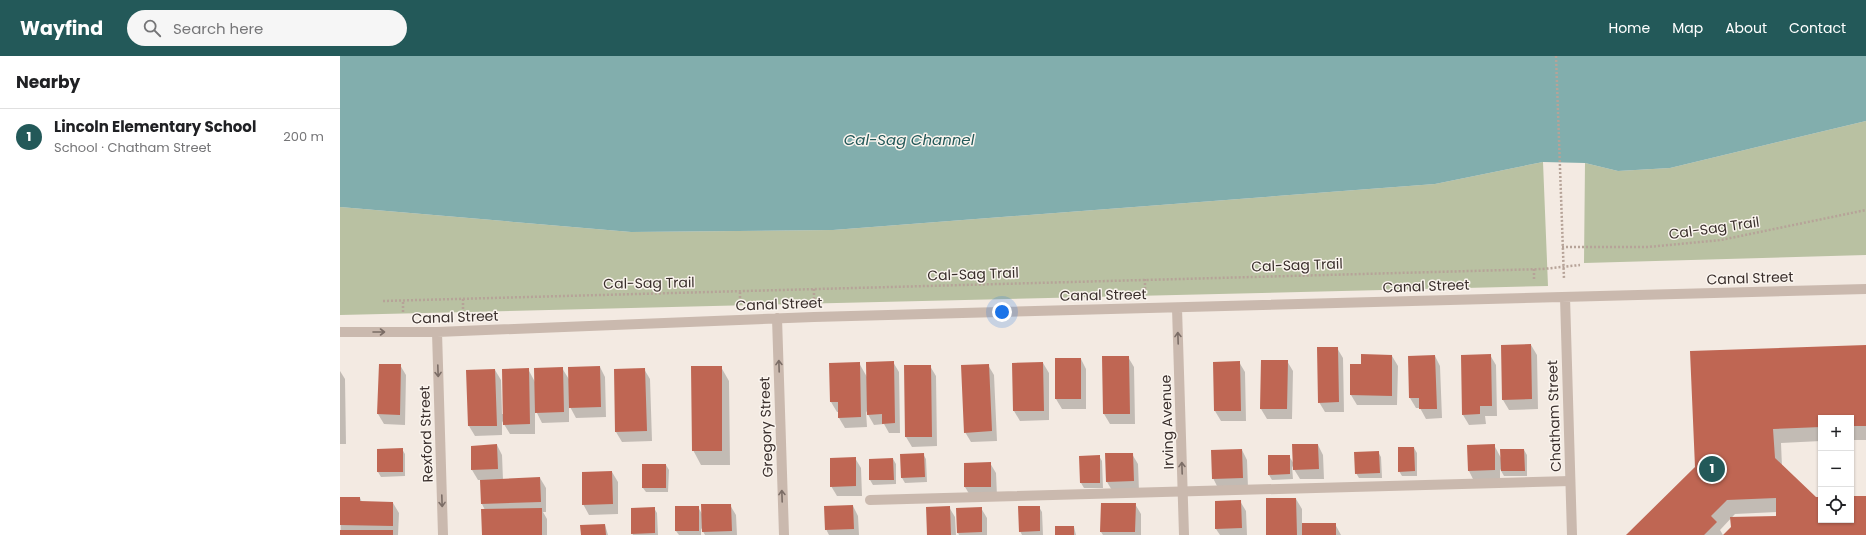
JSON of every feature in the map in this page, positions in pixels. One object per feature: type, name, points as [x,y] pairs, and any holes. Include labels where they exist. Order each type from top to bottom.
[{"type":"street","name":"Canal Street","points":[[340,332],[437,332],[777,318],[1866,288]]},
{"type":"street","name":"Chatham Street","points":[[1565,297],[1572,535]]},
{"type":"street","name":"Irving Avenue","points":[[1177,308],[1184,535]]},
{"type":"street","name":"Gregory Street","points":[[777,318],[784,535]]},
{"type":"street","name":"Rexford Street","points":[[437,332],[443,535]]},
{"type":"street","points":[[870,500],[1570,481]]},
{"type":"path","points":[[1556,56],[1563,268]]},
{"type":"path","name":"Cal-Sag Trail","points":[[1562,247],[1648,247],[1721,240],[1866,210]]},
{"type":"path","name":"Cal-Sag Trail","points":[[383,301],[1534,269],[1563,268],[1580,265]]},
{"type":"path","points":[[1534,269],[1534,280]]},
{"type":"path","points":[[1145,279],[1145,291]]},
{"type":"path","points":[[814,288],[814,299]]},
{"type":"path","points":[[740,291],[740,303]]},
{"type":"path","points":[[463,298],[463,310]]},
{"type":"path","points":[[403,300],[403,312]]},
{"type":"green space","points":[[1866,121],[1866,255],[1584,263],[1585,163],[1618,171],[1670,168]]},
{"type":"green space","points":[[1543,162],[1548,286],[340,315],[340,207],[631,232],[833,230],[1435,184]]},
{"type":"water","name":"Cal-Sag Channel","points":[[340,56],[1866,56],[1866,121],[1670,168],[1618,171],[1585,163],[1543,162],[1435,184],[833,230],[631,232],[340,207]]},
{"type":"building","points":[[1531,344],[1532,399],[1502,400],[1501,345]]},
{"type":"building","points":[[1866,345],[1866,426],[1854,426],[1854,415],[1818,415],[1818,427],[1773,429],[1775,458],[1816,497],[1818,497],[1818,523],[1854,523],[1854,496],[1866,496],[1866,535],[1723,535],[1731,527],[1730,517],[1776,516],[1776,498],[1727,500],[1711,516],[1717,522],[1704,535],[1626,535],[1695,467],[1690,351]]},
{"type":"building","points":[[1317,347],[1338,347],[1339,402],[1318,403]]},
{"type":"building","points":[[1361,354],[1392,355],[1392,396],[1350,395],[1350,364],[1361,364]]},
{"type":"building","points":[[1491,354],[1492,406],[1480,406],[1480,414],[1462,415],[1461,355]]},
{"type":"building","points":[[1435,355],[1437,409],[1419,409],[1419,398],[1409,398],[1408,356]]},
{"type":"building","points":[[1102,356],[1129,356],[1130,414],[1103,414]]},
{"type":"building","points":[[1055,358],[1081,358],[1081,399],[1055,399]]},
{"type":"building","points":[[1261,360],[1288,360],[1287,409],[1260,409]]},
{"type":"building","points":[[894,361],[895,423],[882,424],[882,414],[867,415],[866,362]]},
{"type":"building","points":[[1240,361],[1241,411],[1214,411],[1213,362]]},
{"type":"building","points":[[860,362],[861,417],[838,418],[838,402],[830,402],[829,363]]},
{"type":"building","points":[[1043,362],[1044,411],[1013,411],[1012,363]]},
{"type":"building","points":[[379,364],[401,364],[400,415],[377,414]]},
{"type":"building","points":[[989,364],[992,431],[964,433],[961,365]]},
{"type":"building","points":[[904,365],[931,365],[932,437],[905,437]]},
{"type":"building","points":[[600,366],[601,407],[569,408],[568,367]]},
{"type":"building","points":[[691,366],[722,366],[722,451],[692,451]]},
{"type":"building","points":[[563,367],[564,412],[535,413],[534,368]]},
{"type":"building","points":[[529,368],[530,424],[503,425],[502,369]]},
{"type":"building","points":[[645,368],[647,431],[615,432],[614,369]]},
{"type":"building","points":[[495,369],[497,426],[468,426],[466,370]]},
{"type":"building","points":[[497,444],[498,469],[471,470],[471,446]]},
{"type":"building","points":[[1292,444],[1318,444],[1319,469],[1293,470]]},
{"type":"building","points":[[1495,444],[1495,470],[1468,471],[1467,445]]},
{"type":"building","points":[[1398,447],[1414,447],[1415,471],[1398,472]]},
{"type":"building","points":[[403,448],[403,472],[377,472],[377,449]]},
{"type":"building","points":[[1242,449],[1243,478],[1212,479],[1211,450]]},
{"type":"building","points":[[1500,449],[1524,449],[1525,471],[1501,471]]},
{"type":"building","points":[[1379,451],[1380,473],[1355,474],[1354,452]]},
{"type":"building","points":[[924,453],[925,477],[901,478],[900,454]]},
{"type":"building","points":[[1105,453],[1133,453],[1134,481],[1106,482]]},
{"type":"building","points":[[1100,455],[1100,483],[1080,483],[1079,456]]},
{"type":"building","points":[[1268,455],[1290,455],[1290,474],[1268,475]]},
{"type":"building","points":[[856,457],[856,486],[830,487],[830,458]]},
{"type":"building","points":[[893,458],[894,480],[869,480],[869,459]]},
{"type":"building","points":[[991,462],[991,487],[964,487],[964,463]]},
{"type":"building","points":[[642,464],[666,464],[666,488],[642,488]]},
{"type":"building","points":[[612,471],[613,504],[582,505],[582,472]]},
{"type":"building","points":[[540,477],[541,502],[481,504],[480,480]]},
{"type":"building","points":[[340,497],[360,497],[360,501],[393,502],[393,526],[340,525]]},
{"type":"building","points":[[1266,498],[1296,498],[1297,535],[1266,535]]},
{"type":"building","points":[[1241,500],[1242,528],[1215,529],[1215,501]]},
{"type":"building","points":[[1101,503],[1136,503],[1135,532],[1100,532]]},
{"type":"building","points":[[701,504],[731,504],[732,531],[702,532]]},
{"type":"building","points":[[853,505],[854,529],[825,530],[824,506]]},
{"type":"building","points":[[675,506],[699,506],[699,531],[675,531]]},
{"type":"building","points":[[950,506],[951,535],[927,535],[926,507]]},
{"type":"building","points":[[1018,506],[1040,506],[1040,531],[1019,532]]},
{"type":"building","points":[[655,507],[655,533],[631,534],[631,508]]},
{"type":"building","points":[[982,507],[982,532],[957,533],[956,508]]},
{"type":"building","points":[[542,508],[542,535],[482,535],[481,509]]},
{"type":"building","points":[[1302,523],[1336,523],[1336,535],[1302,535]]},
{"type":"building","points":[[605,524],[606,535],[581,535],[580,525]]},
{"type":"building","points":[[1055,526],[1074,526],[1074,535],[1055,535]]},
{"type":"building","points":[[340,530],[393,530],[393,535],[340,535]]},
{"type":"place","name":"Lincoln Elementary School","points":[[1712,469]]}]
